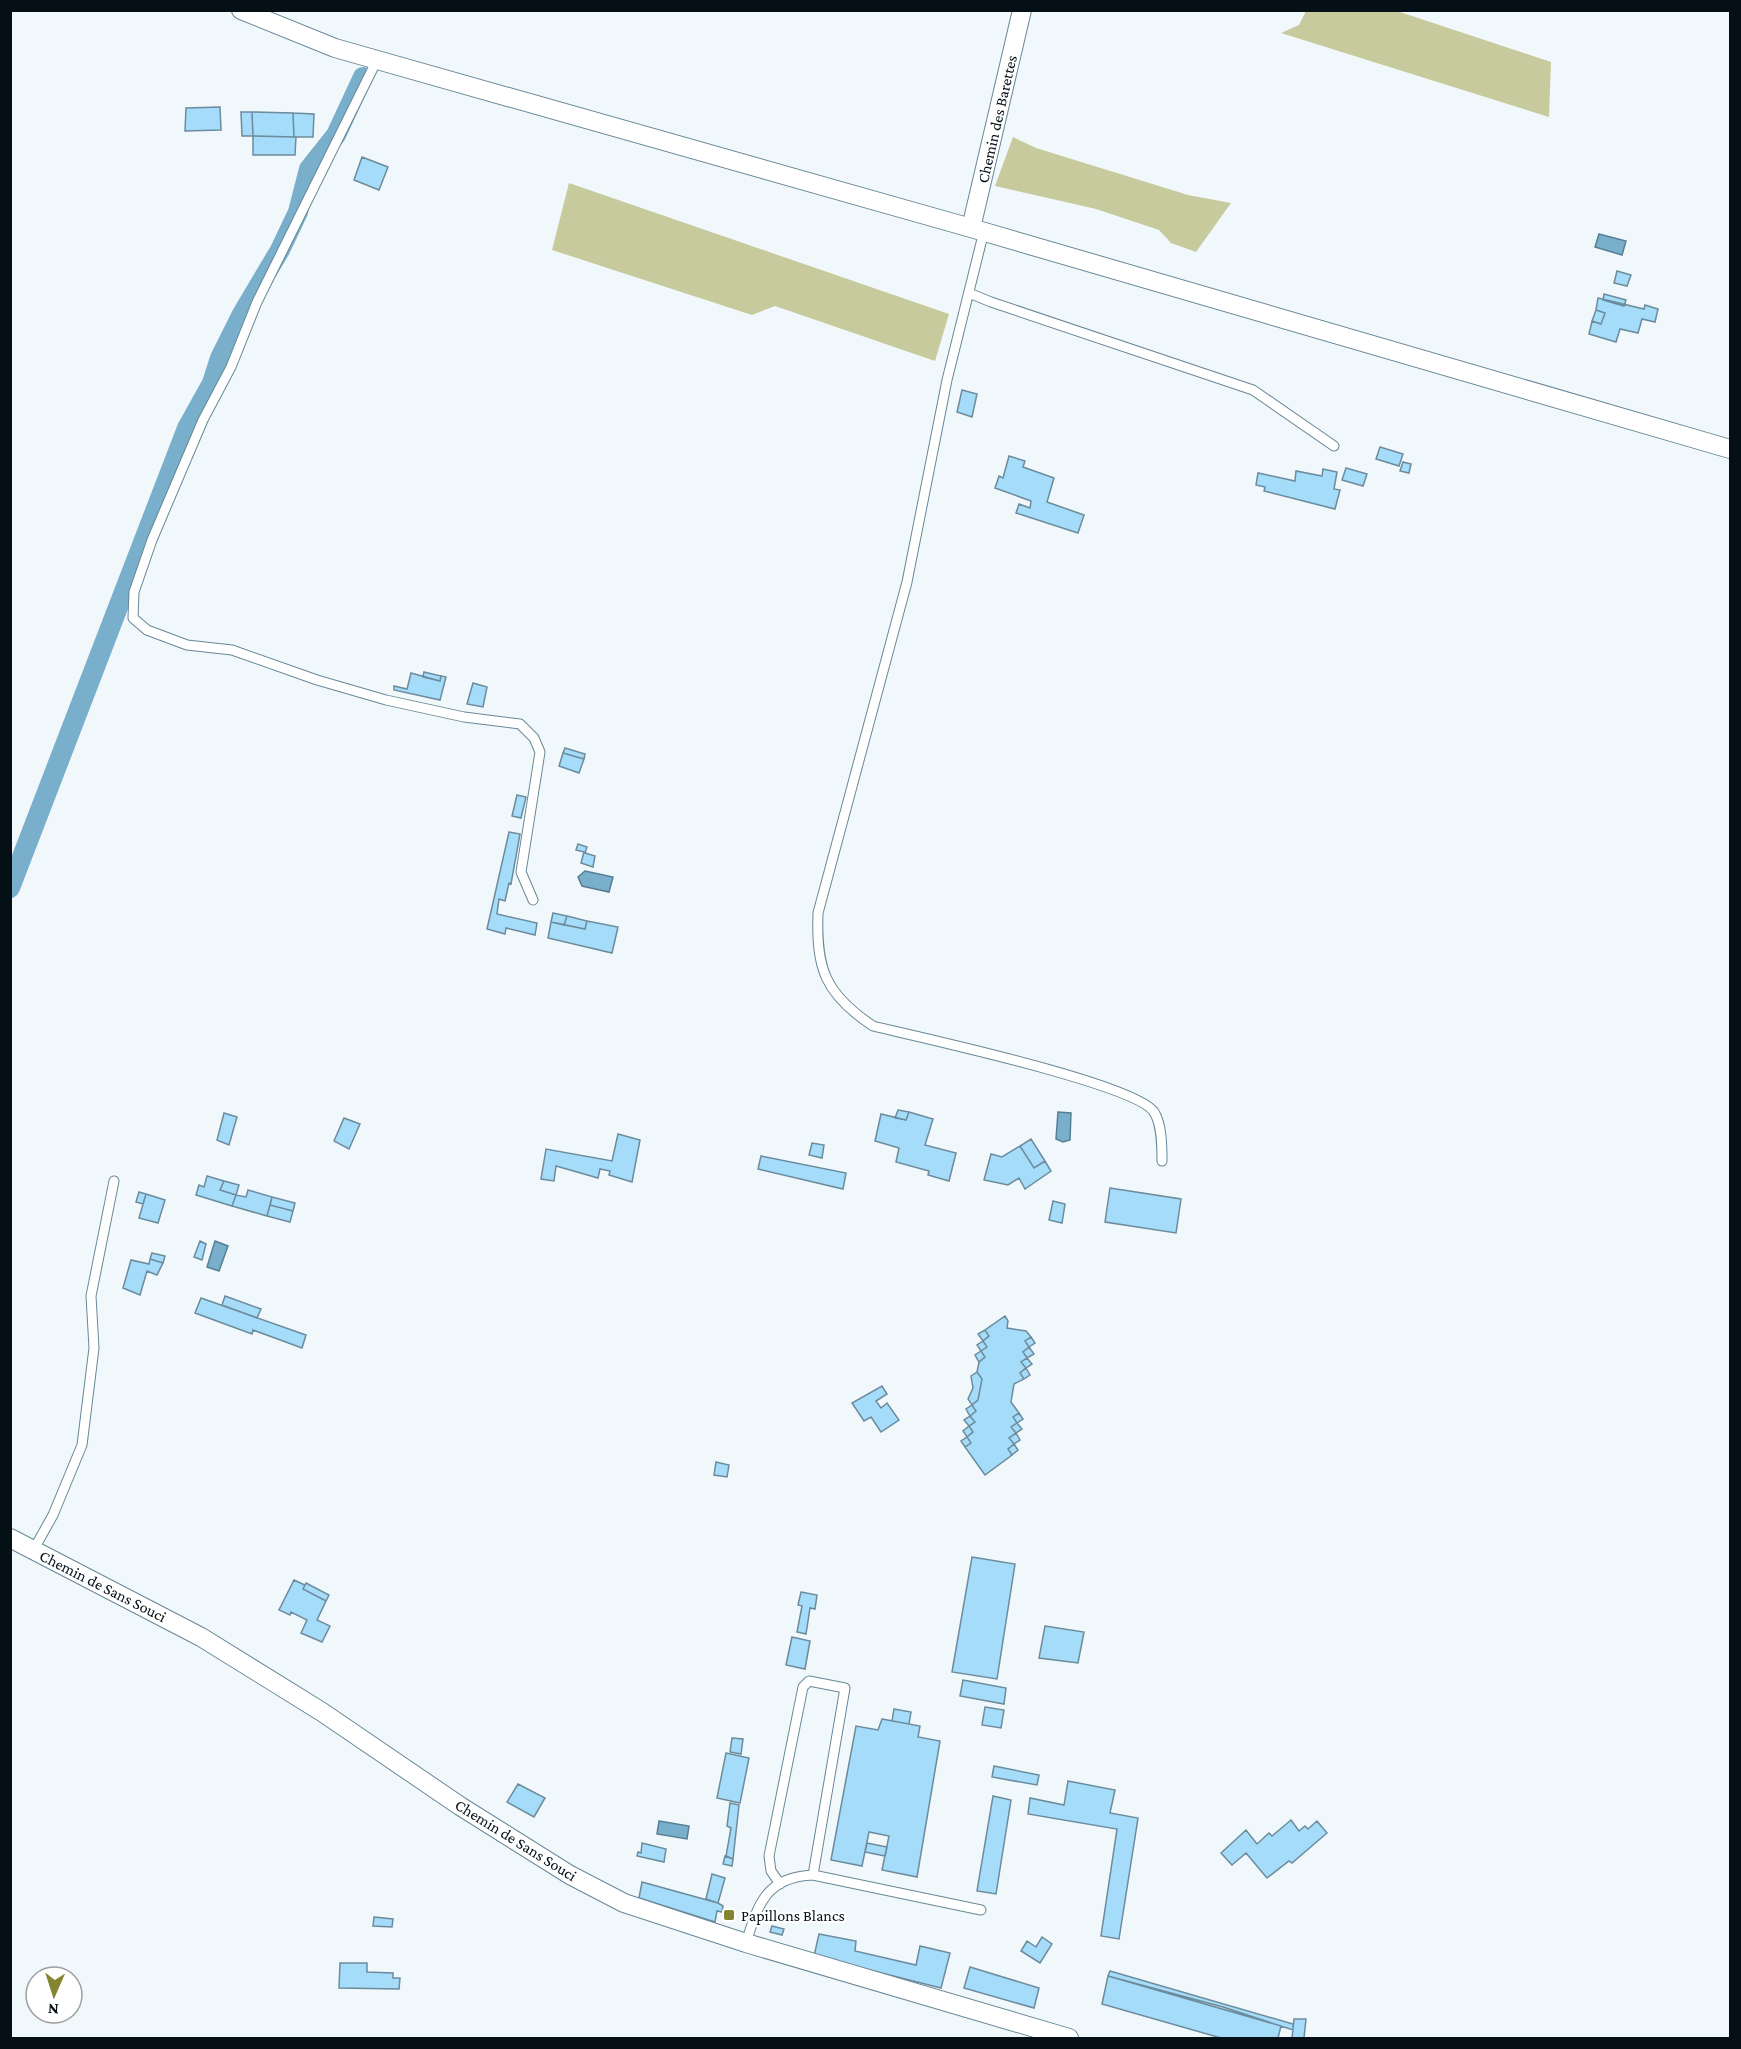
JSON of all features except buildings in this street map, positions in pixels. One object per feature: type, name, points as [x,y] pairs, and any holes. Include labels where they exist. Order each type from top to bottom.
[{"type":"street","points":[[242,10],[335,48],[978,230],[1731,449]]},
{"type":"street","name":"Chemin des Barettes","points":[[978,230],[1022,10]]},
{"type":"street","name":"Chemin de Sans Souci","points":[[10,1538],[201,1637],[322,1712],[460,1806],[570,1875],[624,1903],[746,1943],[1069,2038]]},
{"type":"lane","points":[[377,60],[257,302],[231,367],[203,420],[152,540],[134,592],[133,618],[147,630],[187,645],[232,650],[317,680],[386,700],[464,717],[520,724],[534,738],[540,752],[521,872],[533,900]]},
{"type":"lane","points":[[978,230],[969,293],[947,380],[907,582],[818,913],[817,949],[827,982],[850,1011],[873,1026],[1103,1085],[1144,1102],[1155,1113],[1162,1143],[1162,1161]]},
{"type":"lane","points":[[969,293],[1253,390],[1334,446]]},
{"type":"lane","points":[[33,1550],[53,1515],[82,1445],[94,1348],[91,1296],[114,1182]]},
{"type":"lane","points":[[780,1884],[771,1871],[769,1856],[802,1687],[809,1681],[845,1688],[813,1875]]},
{"type":"lane","points":[[746,1943],[761,1899],[780,1884],[802,1876],[813,1875],[981,1910]]},
{"type":"green space","points":[[1306,11],[1397,11],[1551,62],[1549,117],[1281,33],[1299,25]]},
{"type":"green space","points":[[1013,137],[1036,148],[1188,195],[1231,203],[1196,252],[1171,243],[1159,230],[1096,209],[995,186]]},
{"type":"green space","points":[[569,183],[949,314],[935,361],[775,306],[752,315],[552,250]]},
{"type":"water","points":[[1599,234],[1626,241],[1622,255],[1595,247]]},
{"type":"water","points":[[585,871],[613,877],[609,892],[582,886],[578,877]]},
{"type":"water","points":[[1058,1112],[1071,1113],[1070,1140],[1063,1142],[1056,1139]]},
{"type":"water","points":[[215,1241],[228,1246],[219,1271],[207,1267]]},
{"type":"water","points":[[659,1821],[689,1826],[687,1839],[657,1834]]},
{"type":"waterway","points":[[10,888],[187,428],[212,383],[220,358],[242,314],[280,250],[298,212],[309,169],[336,135],[363,77]]},
{"type":"place","name":"Papillons Blancs","points":[[729,1915]]}]
